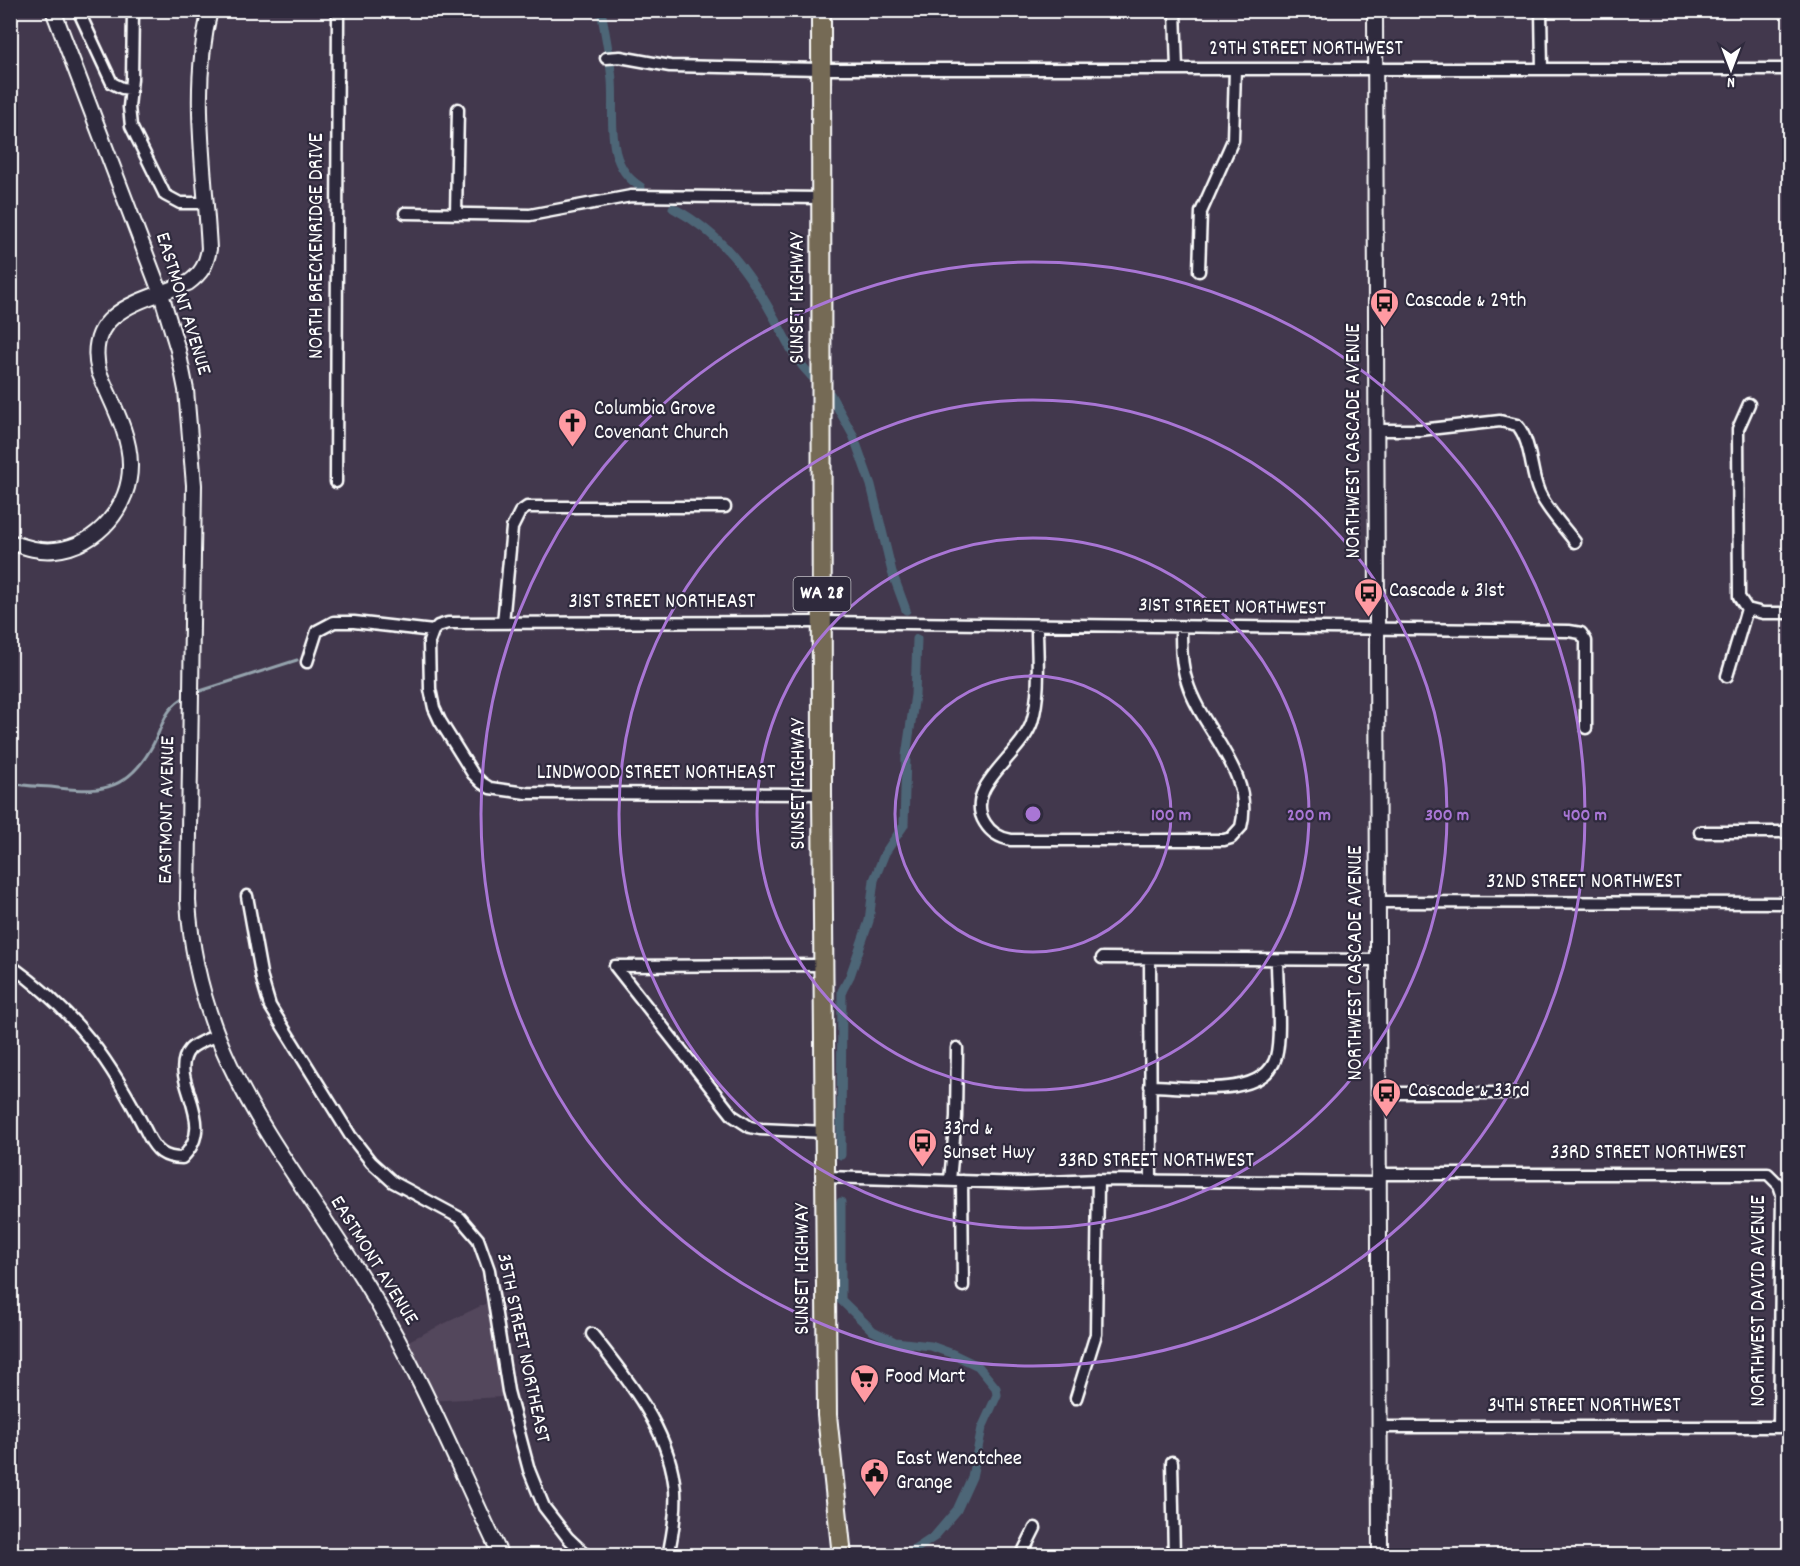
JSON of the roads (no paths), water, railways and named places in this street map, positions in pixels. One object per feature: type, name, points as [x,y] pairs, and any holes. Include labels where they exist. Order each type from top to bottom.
[{"type":"highway","name":"SUNSET HIGHWAY","points":[[821,10],[822,794],[827,1415],[842,1556]]},
{"type":"main road","name":"EASTMONT AVENUE","points":[[53,10],[161,294],[178,350],[186,390],[194,465],[189,922],[199,984],[215,1035],[246,1099],[388,1322],[501,1556]]},
{"type":"main road","points":[[10,542],[28,548],[57,550],[90,538],[116,514],[125,495],[130,463],[124,437],[99,372],[96,361],[97,342],[102,327],[113,315],[188,283],[199,275],[206,264],[210,249],[199,119],[202,66],[210,10]]},
{"type":"main road","name":"NORTHWEST CASCADE AVENUE","points":[[1375,10],[1380,1556]]},
{"type":"street","points":[[78,10],[112,83],[131,89]]},
{"type":"street","points":[[133,10],[129,107],[131,126],[160,189],[165,195],[180,203],[206,203]]},
{"type":"street","name":"NORTH BRECKENRIDGE DRIVE","points":[[336,482],[338,10]]},
{"type":"street","points":[[1175,10],[1177,69]]},
{"type":"street","points":[[1541,10],[1542,69]]},
{"type":"street","name":"29TH STREET NORTHWEST","points":[[606,58],[620,57],[670,66],[821,69],[1790,69]]},
{"type":"street","points":[[1198,271],[1200,212],[1233,140],[1235,69]]},
{"type":"street","points":[[456,214],[458,109]]},
{"type":"street","points":[[405,213],[530,215],[631,196],[822,198]]},
{"type":"street","points":[[1749,404],[1738,429],[1739,597],[1747,609],[1763,613],[1790,613]]},
{"type":"street","points":[[1376,430],[1420,430],[1500,420],[1517,425],[1525,438],[1532,473],[1540,495],[1575,542]]},
{"type":"street","points":[[503,623],[512,528],[520,512],[528,507],[725,507]]},
{"type":"street","points":[[1727,676],[1747,609]]},
{"type":"street","points":[[307,662],[317,631],[334,622],[433,631]]},
{"type":"street","name":"31ST STREET NORTHEAST","points":[[433,631],[438,626],[448,623],[822,622]]},
{"type":"street","name":"31ST STREET NORTHWEST","points":[[822,622],[1581,633],[1586,641],[1586,728]]},
{"type":"street","points":[[1037,626],[1035,708],[1024,739],[983,788],[980,812],[987,827],[998,836],[1011,840],[1224,840],[1238,833],[1241,827],[1240,786],[1231,763],[1187,683],[1182,665],[1181,627]]},
{"type":"street","name":"LINDWOOD STREET NORTHEAST","points":[[433,631],[429,642],[434,708],[473,774],[490,788],[526,793],[822,794]]},
{"type":"street","points":[[1700,832],[1790,832]]},
{"type":"street","name":"35TH STREET NORTHEAST","points":[[246,896],[262,979],[270,1006],[350,1135],[371,1162],[393,1182],[460,1218],[478,1239],[489,1270],[508,1391],[529,1470],[544,1507],[568,1538],[586,1556]]},
{"type":"street","name":"32ND STREET NORTHWEST","points":[[1378,902],[1790,903]]},
{"type":"street","points":[[1102,958],[1378,960]]},
{"type":"street","points":[[1150,959],[1151,1180]]},
{"type":"street","points":[[1150,1086],[1235,1087],[1258,1080],[1272,1068],[1277,1045],[1277,961]]},
{"type":"street","points":[[10,965],[33,982],[75,1021],[98,1048],[122,1083],[154,1147],[167,1158],[182,1158],[194,1147],[198,1130],[185,1075],[184,1060],[191,1047],[215,1035]]},
{"type":"street","points":[[824,965],[615,966],[733,1116],[750,1127],[760,1129],[826,1132]]},
{"type":"street","points":[[950,1180],[956,1117],[957,1048]]},
{"type":"street","points":[[1378,1093],[1514,1093]]},
{"type":"street","name":"33RD STREET NORTHWEST","points":[[826,1177],[1024,1183],[1098,1180],[1760,1173],[1772,1177]]},
{"type":"street","name":"NORTHWEST DAVID AVENUE","points":[[1772,1177],[1782,1194],[1784,1427]]},
{"type":"street","points":[[1076,1398],[1096,1334],[1098,1180]]},
{"type":"street","points":[[962,1181],[963,1286]]},
{"type":"street","points":[[592,1334],[622,1373],[667,1451],[675,1484],[674,1522],[668,1556]]},
{"type":"street","name":"34TH STREET NORTHWEST","points":[[1378,1427],[1784,1427]]},
{"type":"street","points":[[1172,1462],[1174,1556]]},
{"type":"street","points":[[1020,1556],[1035,1528]]},
{"type":"waterway","points":[[601,10],[611,71],[612,124],[616,153],[629,177],[641,187]]},
{"type":"waterway","points":[[673,208],[706,230],[733,256],[755,285],[795,356],[812,377]]},
{"type":"waterway","points":[[830,394],[853,435],[871,485],[892,572],[906,610]]},
{"type":"waterway","points":[[841,1155],[842,991],[850,976],[869,921],[874,880],[885,853],[904,825],[906,756],[915,695],[917,639]]},
{"type":"waterway","points":[[197,692],[297,660]]},
{"type":"waterway","points":[[10,782],[25,786],[82,790],[108,787],[120,782],[140,764],[155,742],[168,713],[188,695]]},
{"type":"waterway","points":[[841,1202],[841,1300],[873,1331],[895,1342],[931,1346],[953,1354],[978,1366],[996,1388],[997,1395],[982,1428],[972,1477],[957,1510],[934,1537],[905,1556]]},
{"type":"place","name":"Cascade & 29th","points":[[1384,328]]},
{"type":"place","name":"Columbia Grove Covenant Church","points":[[573,448]]},
{"type":"place","name":"Cascade & 31st","points":[[1368,618]]},
{"type":"place","name":"Cascade & 33rd","points":[[1387,1118]]},
{"type":"place","name":"33rd & Sunset Hwy","points":[[922,1168]]},
{"type":"place","name":"Food Mart","points":[[864,1404]]},
{"type":"place","name":"East Wenatchee Grange","points":[[875,1498]]}]
